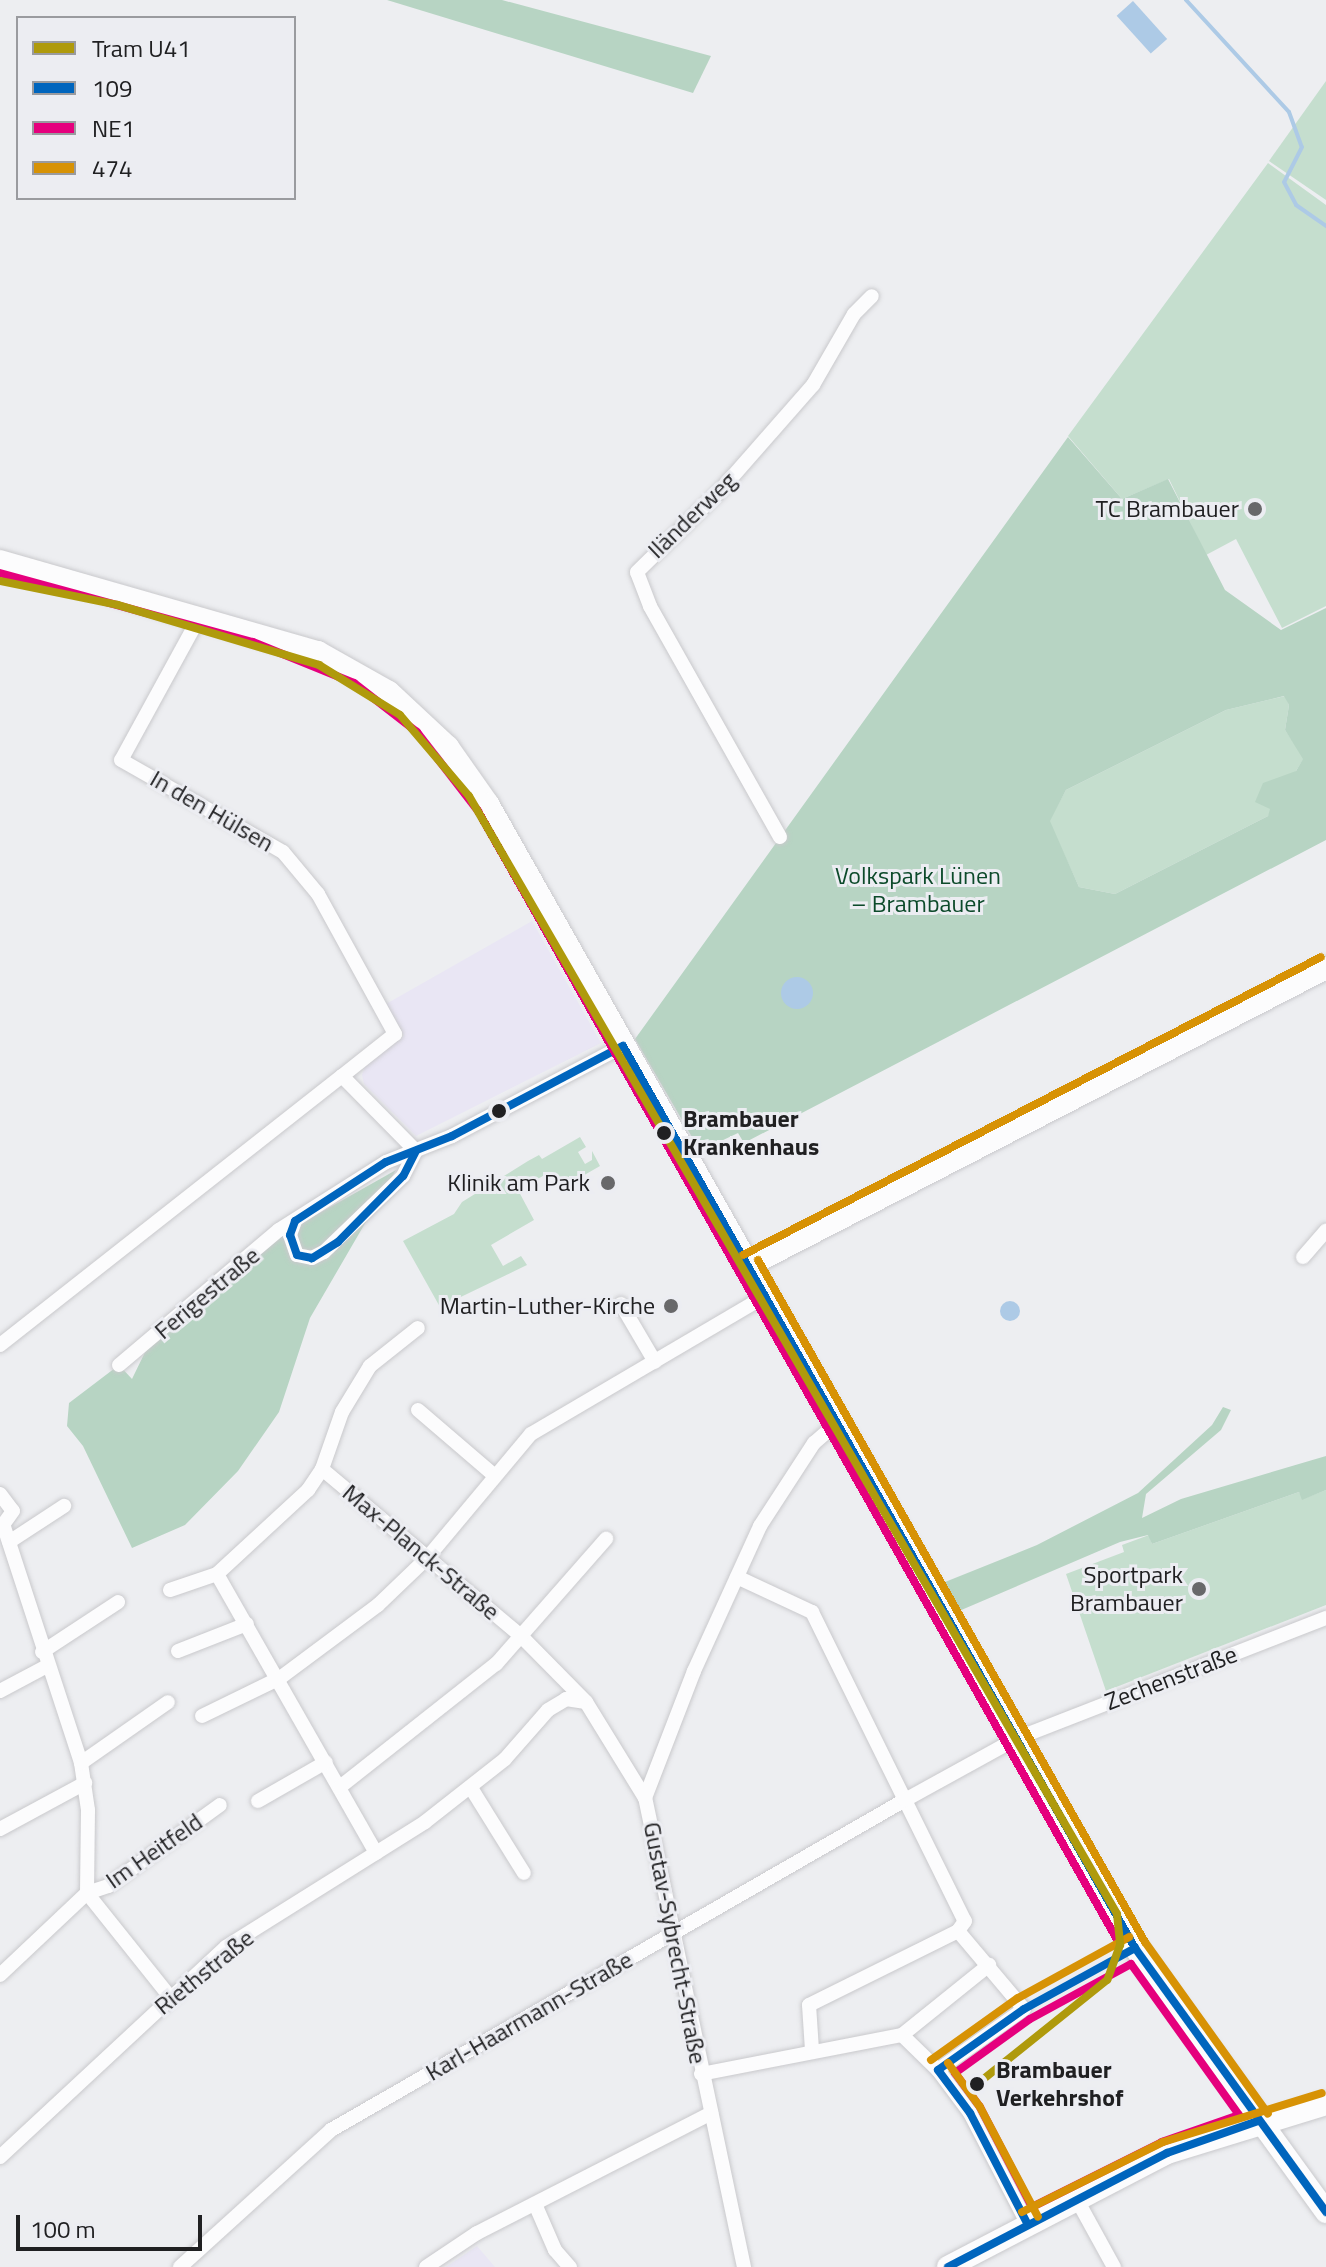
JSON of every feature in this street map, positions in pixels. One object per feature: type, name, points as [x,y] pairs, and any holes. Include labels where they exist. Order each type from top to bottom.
[{"type":"main road","points":[[0,561],[200,616],[340,662],[383,687],[426,723],[488,804],[764,1297],[1140,1957],[1326,2212]]},
{"type":"main road","points":[[748,1266],[1326,968]]},
{"type":"main road","points":[[948,2267],[1027,2223],[1167,2153],[1258,2121],[1326,2104]]},
{"type":"street","name":"Iländerweg","points":[[780,837],[650,606],[637,572],[718,493],[813,385],[854,314],[872,296]]},
{"type":"street","name":"In den Hülsen","points":[[0,1345],[395,1034],[318,894],[283,852],[121,760],[200,616]]},
{"type":"street","name":"Ferigestraße","points":[[119,1365],[295,1221],[386,1162],[416,1151],[623,1046]]},
{"type":"street","points":[[342,1076],[416,1151]]},
{"type":"street","name":"Ferigestraße","points":[[295,1221],[290,1244],[297,1255],[312,1258],[338,1242],[379,1200],[412,1164],[416,1151]]},
{"type":"street","points":[[1303,1257],[1326,1231]]},
{"type":"street","points":[[202,1716],[280,1678],[340,1637],[428,1557],[531,1434],[764,1297]]},
{"type":"street","points":[[621,1304],[655,1362]]},
{"type":"street","points":[[170,1590],[217,1574],[263,1536],[322,1469],[342,1412],[370,1366],[418,1328]]},
{"type":"street","points":[[418,1410],[495,1476]]},
{"type":"street","name":"Gustav-Sybrecht-Straße","points":[[744,2267],[645,1798],[760,1526],[798,1467],[836,1424]]},
{"type":"street","name":"Max-Planck-Straße","points":[[322,1469],[520,1635],[586,1702],[645,1798]]},
{"type":"street","name":"Im Heitfeld","points":[[0,1494],[13,1511],[2,1528],[81,1763],[85,1783],[87,1893],[170,1997]]},
{"type":"street","points":[[9,1542],[64,1506]]},
{"type":"street","name":"Max-Planck-Straße","points":[[520,1635],[606,1539]]},
{"type":"street","points":[[217,1574],[280,1678],[376,1853]]},
{"type":"street","points":[[737,1577],[812,1612],[905,1800],[962,1926],[1024,2009],[938,2070]]},
{"type":"street","points":[[0,1691],[118,1602]]},
{"type":"street","name":"Zechenstraße","points":[[1016,1739],[1326,1618]]},
{"type":"street","points":[[178,1651],[247,1624]]},
{"type":"street","points":[[340,1787],[496,1664],[520,1635]]},
{"type":"street","name":"Riethstraße","points":[[0,2157],[226,1947],[376,1853],[471,1788],[505,1759],[548,1710],[566,1699],[586,1702]]},
{"type":"street","points":[[81,1763],[168,1702]]},
{"type":"street","name":"Karl-Haarmann-Straße","points":[[180,2267],[331,2130],[1016,1739]]},
{"type":"street","points":[[258,1801],[326,1762]]},
{"type":"street","points":[[0,1829],[85,1783]]},
{"type":"street","points":[[471,1788],[524,1873]]},
{"type":"street","name":"Im Heitfeld","points":[[0,1975],[87,1893],[108,1886],[220,1805]]},
{"type":"street","points":[[812,2050],[809,2005],[962,1926]]},
{"type":"street","points":[[701,2074],[812,2050],[902,2035],[989,1965]]},
{"type":"street","points":[[902,2035],[938,2070],[970,2113],[1027,2223]]},
{"type":"street","points":[[426,2267],[535,2204],[711,2113]]},
{"type":"street","points":[[1076,2198],[1114,2267]]},
{"type":"street","points":[[535,2204],[555,2250],[570,2267]]},
{"type":"shaded area","points":[[532,921],[601,1043],[416,1136],[364,1084],[362,1075],[365,1066],[404,1036],[386,1004]]},
{"type":"shaded area","points":[[477,2246],[495,2267],[446,2267]]},
{"type":"green space","points":[[387,0],[502,0],[711,56],[693,93]]},
{"type":"green space","points":[[1326,81],[1326,200],[1269,161]]},
{"type":"green space","points":[[1268,163],[1326,205],[1326,606],[1282,628],[1236,539],[1206,555],[1169,479],[1122,499],[1068,436]]},
{"type":"green space","name":"Volkspark Lünen – Brambauer","points":[[1068,437],[1122,499],[1168,479],[1225,590],[1281,630],[1326,608],[1326,840],[744,1143],[738,1133],[700,1151],[635,1039]],"holes":[[[1284,696],[1289,705],[1285,730],[1303,759],[1296,771],[1263,783],[1255,802],[1270,809],[1268,816],[1115,894],[1079,887],[1050,821],[1066,790],[1226,710]]]},
{"type":"green space","points":[[1285,696],[1289,705],[1285,730],[1304,758],[1268,816],[1115,894],[1079,887],[1049,821],[1066,790],[1226,710]]},
{"type":"green space","points":[[580,1137],[586,1147],[578,1152],[585,1164],[592,1160],[592,1151],[600,1166],[560,1189],[550,1172],[518,1190],[534,1220],[491,1245],[503,1266],[521,1256],[527,1265],[440,1307],[403,1241],[454,1214],[462,1202],[528,1161],[539,1155],[542,1159]]},
{"type":"green space","points":[[396,1170],[310,1318],[279,1412],[238,1471],[185,1525],[132,1548],[83,1446],[67,1426],[69,1403],[119,1365],[132,1379],[148,1346],[284,1233]]},
{"type":"green space","points":[[1223,1407],[1231,1410],[1221,1430],[1146,1494],[1142,1518],[1181,1499],[1326,1456],[1326,1490],[1302,1500],[1299,1492],[1152,1544],[1148,1535],[1120,1542],[959,1611],[945,1582],[1037,1545],[1138,1493],[1212,1425]]},
{"type":"green space","name":"Sportpark Brambauer","points":[[1326,1490],[1326,1605],[1106,1691],[1066,1574],[1124,1552],[1122,1545],[1149,1535],[1152,1544],[1299,1492],[1303,1499]]},
{"type":"water","points":[[1133,1],[1167,39],[1151,54],[1117,16]]},
{"type":"water","points":[[797,977],[808,982],[813,993],[808,1004],[797,1009],[786,1004],[781,993],[786,982]]},
{"type":"water","points":[[1010,1301],[1017,1304],[1020,1311],[1017,1318],[1010,1321],[1003,1318],[1000,1311],[1003,1304]]},
{"type":"waterway","points":[[1186,0],[1289,112],[1302,147],[1284,182],[1296,205],[1326,226]]},
{"type":"tram line","name":"U41","points":[[0,581],[118,605],[319,665],[400,715],[469,796],[1117,1914],[1120,1945],[1107,1980],[977,2084]]},
{"type":"transit line","name":"NE1","points":[[0,573],[253,642],[354,683],[417,732],[478,811],[1119,1943]]},
{"type":"transit line","name":"474","points":[[743,1255],[1321,957]]},
{"type":"transit line","name":"109","points":[[623,1046],[1135,1948],[1326,2212]]},
{"type":"transit line","name":"109","points":[[416,1151],[403,1176],[338,1242],[312,1258],[297,1255],[290,1235],[295,1221],[386,1162],[452,1136],[623,1046]]},
{"type":"transit line","name":"474","points":[[758,1260],[1145,1942],[1268,2114]]},
{"type":"transit line","name":"474","points":[[931,2060],[1018,1998],[1129,1937]]},
{"type":"transit line","name":"109","points":[[938,2070],[1024,2009],[1135,1948]]},
{"type":"transit line","name":"NE1","points":[[1131,1964],[1239,2115],[1162,2142],[1032,2207],[980,2107],[955,2073],[1030,2019],[1131,1964]]},
{"type":"transit line","name":"474","points":[[948,2063],[980,2107],[1038,2217]]},
{"type":"transit line","name":"109","points":[[938,2070],[970,2113],[1027,2223]]},
{"type":"transit line","name":"474","points":[[1022,2212],[1163,2142],[1322,2093]]},
{"type":"transit line","name":"109","points":[[948,2267],[1167,2153],[1258,2121]]},
{"type":"place","name":"TC Brambauer","points":[[1255,509]]},
{"type":"place","name":"Brambauer Krankenhaus","points":[[664,1133]]},
{"type":"place","name":"Klinik am Park","points":[[608,1183]]},
{"type":"place","name":"Martin-Luther-Kirche","points":[[671,1306]]},
{"type":"place","name":"Sportpark Brambauer","points":[[1199,1589]]},
{"type":"place","name":"Brambauer Verkehrshof","points":[[977,2084]]}]
